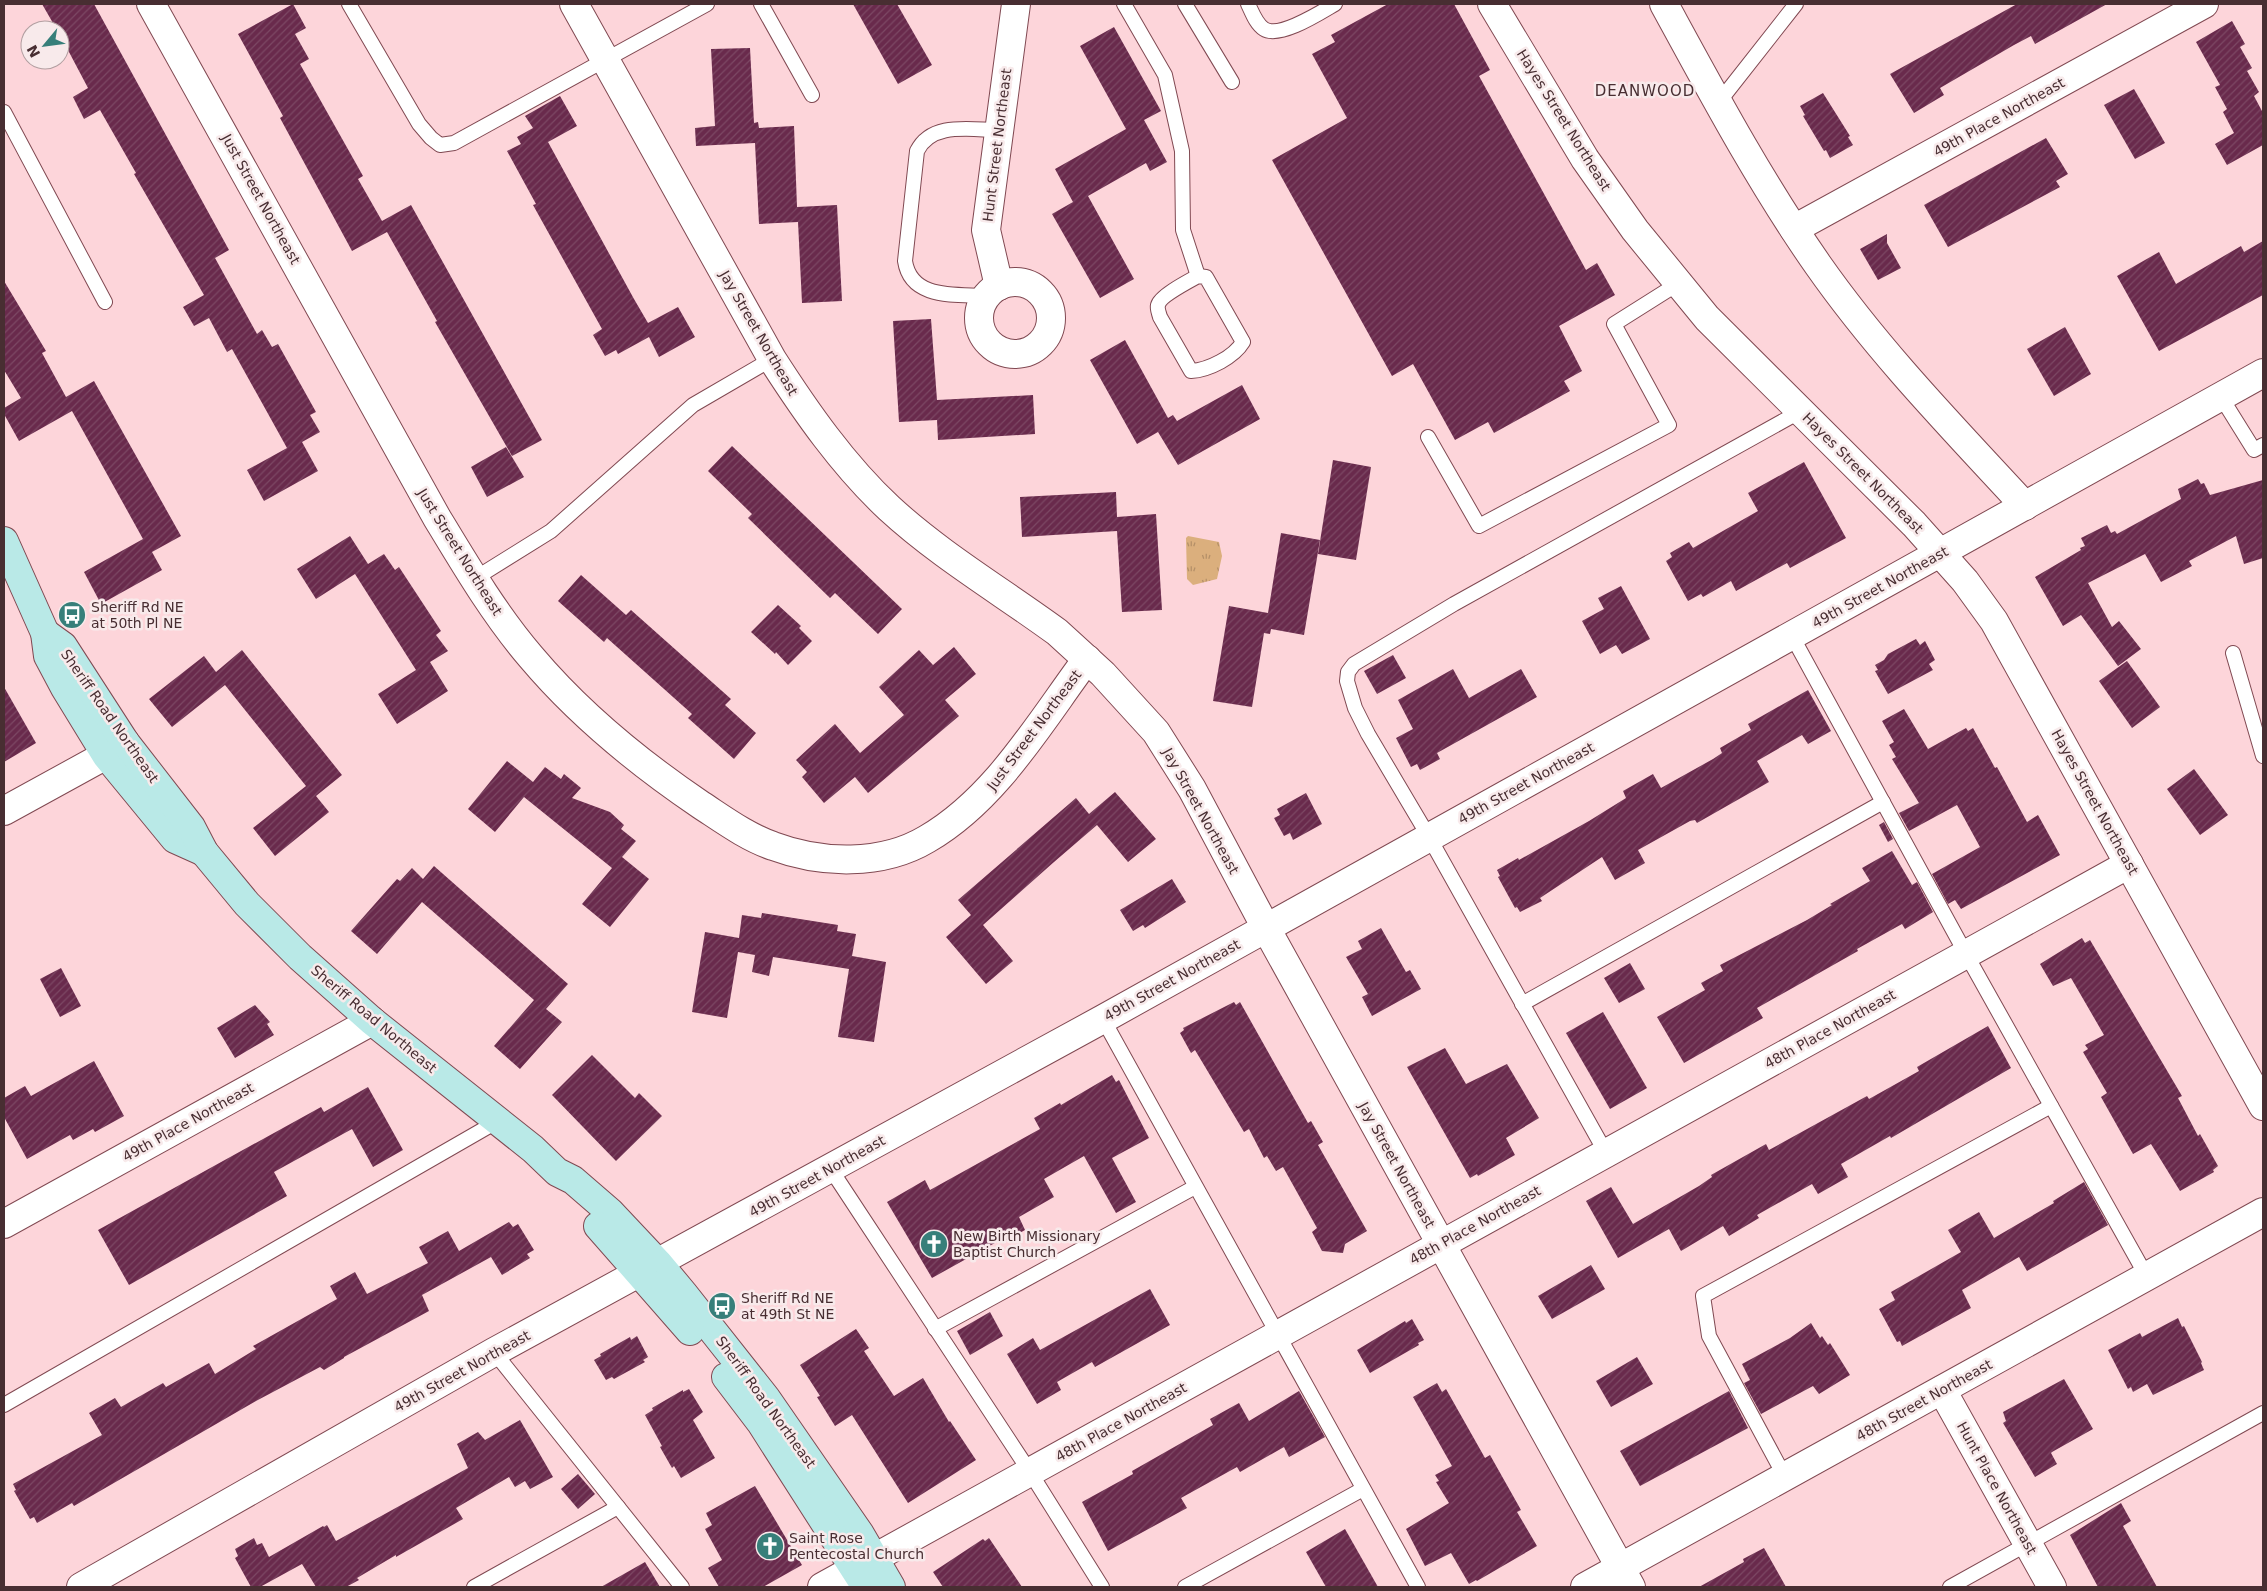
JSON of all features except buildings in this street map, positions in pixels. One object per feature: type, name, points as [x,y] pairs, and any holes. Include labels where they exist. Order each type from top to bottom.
[{"type":"main road","name":"Sheriff Road Northeast","points":[[4,541],[45,633],[48,656],[65,688],[115,748],[175,839],[204,852],[248,904],[274,931],[372,1021],[534,1149],[556,1172],[564,1190],[649,1268],[690,1330],[755,1416],[865,1571],[891,1587]]},
{"type":"street","name":"Just Street Northeast","points":[[151,4],[437,518],[474,579],[514,637],[548,677],[597,724],[663,779],[739,830],[789,852],[824,859],[858,859],[893,853],[926,841],[960,818],[991,789],[1087,659]]},
{"type":"street","name":"Jay Street Northeast","points":[[574,4],[772,359],[800,402],[834,447],[889,508],[938,549],[1057,632],[1087,659],[1156,732],[1192,789],[1266,928],[1626,1578]]},
{"type":"street","name":"Hunt Street Northeast","points":[[993,291],[986,230],[1016,4]]},
{"type":"street","name":"Hayes Street Northeast","points":[[1492,4],[1585,158],[1636,230],[1679,283],[1708,318],[1942,553],[1982,603],[1994,621],[2263,1106]]},
{"type":"street","points":[[1664,4],[1794,229],[1860,321],[1927,402],[2025,506]]},
{"type":"street","name":"49th Place Northeast","points":[[1794,229],[2204,4]]},
{"type":"street","name":"49th Street Northeast","points":[[81,1587],[494,1352],[1103,1019],[2263,373]]},
{"type":"street","points":[[4,811],[115,748]]},
{"type":"street","name":"48th Place Northeast","points":[[822,1587],[865,1571],[1030,1472],[2129,864]]},
{"type":"street","name":"49th Place Northeast","points":[[4,1224],[372,1021]]},
{"type":"street","name":"48th Street Northeast","points":[[1585,1587],[1626,1578],[1785,1477],[2263,1212]]},
{"type":"street","name":"Hunt Place Northeast","points":[[1942,1390],[2052,1587]]},
{"type":"lane","points":[[349,4],[419,124],[430,138],[440,144],[454,142],[707,4]]},
{"type":"lane","points":[[761,4],[812,95]]},
{"type":"lane","points":[[1124,4],[1165,75],[1182,151],[1183,230],[1198,276]]},
{"type":"lane","points":[[1185,4],[1232,82]]},
{"type":"lane","points":[[1248,4],[1258,24],[1266,31],[1276,32],[1292,27],[1335,4]]},
{"type":"lane","points":[[1719,102],[1796,4]]},
{"type":"lane","points":[[4,112],[105,302]]},
{"type":"lane","points":[[993,291],[942,294],[928,290],[914,283],[906,273],[905,261],[917,151],[921,144],[929,135],[938,131],[1000,130]]},
{"type":"lane","points":[[1198,276],[1206,277],[1243,342],[1238,351],[1200,370],[1191,371],[1160,317],[1157,308],[1158,303],[1164,298],[1198,276]]},
{"type":"lane","points":[[1428,436],[1479,526],[1669,425],[1614,324],[1679,283]]},
{"type":"lane","points":[[474,579],[551,531],[693,405],[772,359]]},
{"type":"lane","points":[[2221,397],[2254,450],[2263,446]]},
{"type":"lane","points":[[1606,1153],[1355,708],[1347,681],[1348,672],[1354,664],[1486,586],[1801,411]]},
{"type":"lane","points":[[1792,636],[1966,954],[2147,1277]]},
{"type":"lane","points":[[2233,653],[2263,756]]},
{"type":"lane","points":[[1522,1004],[1883,802]]},
{"type":"lane","points":[[1103,1019],[1418,1587]]},
{"type":"lane","points":[[1785,1477],[1709,1336],[1703,1296],[2051,1106]]},
{"type":"lane","points":[[4,1405],[498,1121]]},
{"type":"lane","points":[[830,1168],[1030,1472],[1102,1587]]},
{"type":"lane","points":[[935,1328],[1195,1187]]},
{"type":"lane","points":[[494,1352],[682,1587]]},
{"type":"lane","points":[[1950,1587],[2263,1413]]},
{"type":"lane","points":[[1185,1587],[1363,1489]]},
{"type":"lane","points":[[474,1587],[618,1507]]},
{"type":"green space","points":[[1188,536],[1219,542],[1222,556],[1217,579],[1193,585],[1187,579],[1186,538]]},
{"type":"place","name":"Sheriff Rd NE at 50th Pl NE","points":[[72,615]]},
{"type":"place","name":"New Birth Missionary Baptist Church","points":[[934,1244]]},
{"type":"place","name":"Sheriff Rd NE at 49th St NE","points":[[722,1306]]},
{"type":"place","name":"Saint Rose Pentecostal Church","points":[[770,1546]]},
{"type":"district","name":"DEANWOOD","points":[[1645,91]]}]
